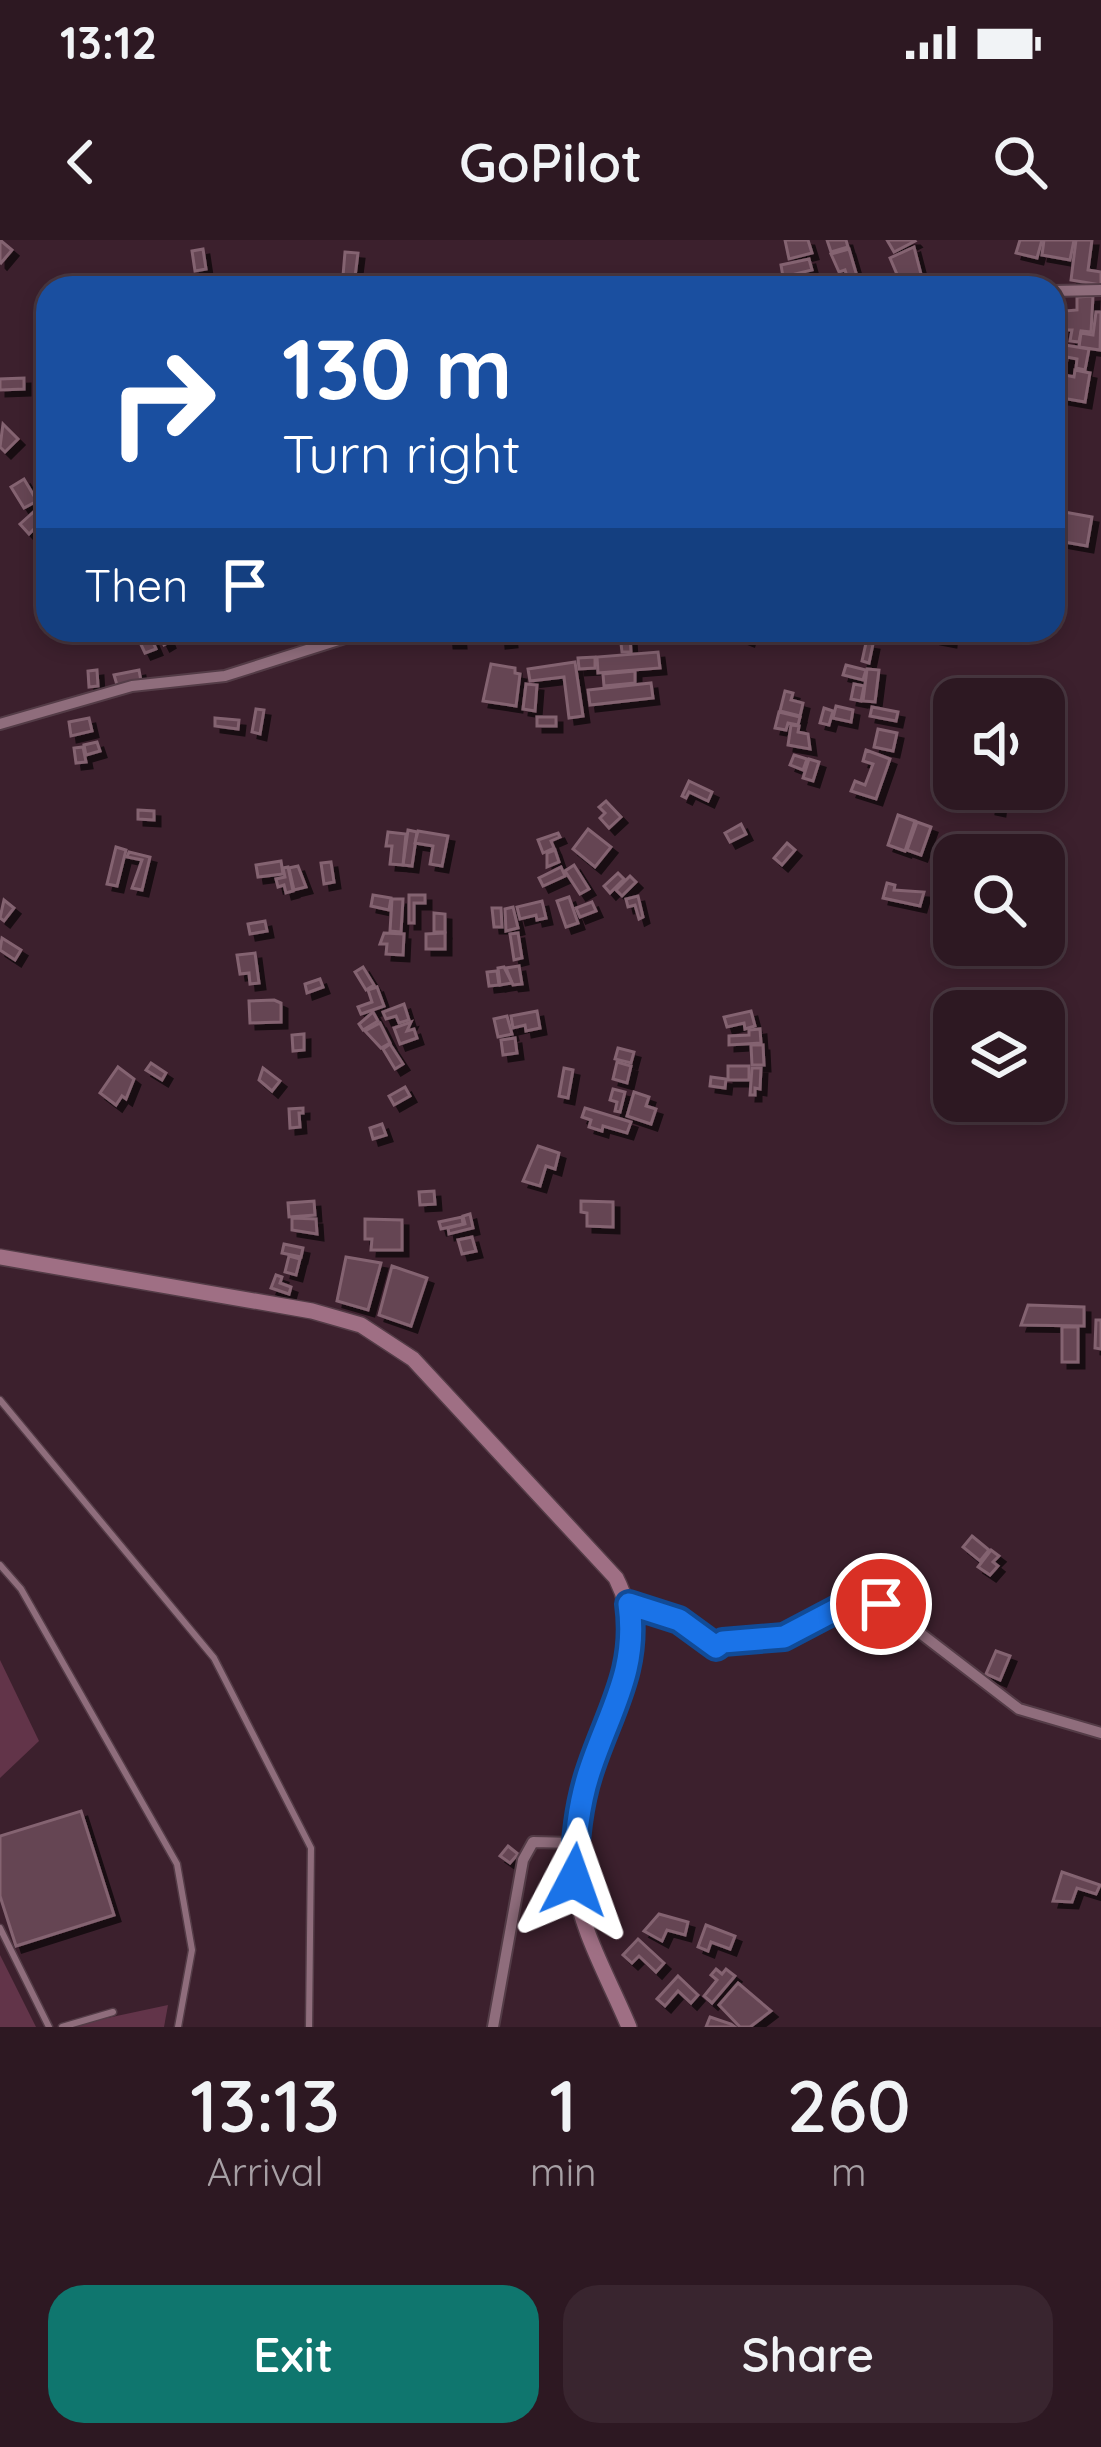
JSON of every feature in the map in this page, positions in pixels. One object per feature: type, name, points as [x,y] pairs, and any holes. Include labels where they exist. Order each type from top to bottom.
[{"type":"main road","points":[[0,1257],[335,1316],[388,1340],[413,1359],[509,1458],[616,1578],[629,1604],[633,1636],[626,1678],[591,1767],[574,1843],[574,1880],[582,1915],[629,2027]]},
{"type":"street","points":[[1065,291],[1101,290]]},
{"type":"street","points":[[0,724],[132,686],[225,676],[332,642]]},
{"type":"street","points":[[629,1604],[679,1620],[716,1647],[723,1642],[784,1637],[862,1596],[881,1604],[1019,1709],[1101,1733]]},
{"type":"street","points":[[493,2027],[523,1859],[532,1842],[574,1843]]},
{"type":"lane","points":[[0,1400],[214,1658],[311,1848],[309,2027]]},
{"type":"lane","points":[[0,1565],[21,1588],[177,1864],[192,1950],[178,2027]]},
{"type":"lane","points":[[0,1928],[49,2027]]},
{"type":"lane","points":[[62,2027],[113,2012]]},
{"type":"shaded area","points":[[0,1660],[39,1741],[0,1778]]},
{"type":"shaded area","points":[[0,1955],[36,2027],[0,2027]]},
{"type":"shaded area","points":[[168,2005],[164,2027],[65,2027]]},
{"type":"building","points":[[0,240],[12,250],[1,263],[0,262]]},
{"type":"building","points":[[785,240],[808,240],[812,253],[789,259]]},
{"type":"building","points":[[827,240],[846,240],[848,247],[831,252]]},
{"type":"building","points":[[887,240],[914,240],[915,241],[894,252]]},
{"type":"building","points":[[1020,240],[1042,240],[1037,258],[1016,253]]},
{"type":"building","points":[[1044,240],[1074,240],[1070,260],[1042,255]]},
{"type":"building","points":[[1076,240],[1092,240],[1088,270],[1101,272],[1101,285],[1071,280]]},
{"type":"building","points":[[914,247],[921,276],[898,276],[890,258]]},
{"type":"building","points":[[203,249],[206,269],[195,271],[192,251]]},
{"type":"building","points":[[849,249],[857,276],[839,272],[831,254]]},
{"type":"building","points":[[345,252],[358,253],[355,276],[343,276]]},
{"type":"building","points":[[809,259],[812,270],[783,276],[781,265]]},
{"type":"building","points":[[1093,296],[1091,332],[1081,331],[1079,342],[1070,341],[1072,330],[1065,330],[1065,311],[1077,310],[1077,297]]},
{"type":"building","points":[[1096,312],[1101,312],[1100,350],[1079,347],[1081,333],[1093,335]]},
{"type":"building","points":[[1065,345],[1089,349],[1085,370],[1076,368],[1077,359],[1067,357],[1066,367]]},
{"type":"building","points":[[1075,370],[1090,373],[1085,402],[1065,399],[1065,375],[1074,377]]},
{"type":"building","points":[[24,378],[24,389],[0,390],[0,379]]},
{"type":"building","points":[[3,424],[18,439],[5,452],[0,447]]},
{"type":"building","points":[[24,479],[36,502],[24,508],[11,487]]},
{"type":"building","points":[[36,510],[36,527],[29,534],[20,524]]},
{"type":"building","points":[[1065,512],[1092,517],[1087,546],[1065,542]]},
{"type":"building","points":[[140,642],[153,642],[156,649],[145,653]]},
{"type":"building","points":[[621,642],[630,642],[631,652],[622,652]]},
{"type":"building","points":[[866,643],[873,644],[869,663],[862,661]]},
{"type":"building","points":[[658,652],[660,668],[598,673],[597,657]]},
{"type":"building","points":[[595,657],[595,668],[579,669],[578,658]]},
{"type":"building","points":[[575,662],[583,716],[569,718],[564,677],[530,681],[528,669]]},
{"type":"building","points":[[491,664],[515,668],[520,674],[516,706],[483,701]]},
{"type":"building","points":[[846,665],[866,670],[863,680],[843,675]]},
{"type":"building","points":[[867,669],[879,670],[875,702],[863,701]]},
{"type":"building","points":[[97,670],[98,686],[89,687],[88,671]]},
{"type":"building","points":[[139,670],[141,681],[117,685],[114,675]]},
{"type":"building","points":[[635,671],[635,683],[604,686],[603,674]]},
{"type":"building","points":[[651,683],[653,698],[590,705],[588,690]]},
{"type":"building","points":[[526,684],[537,685],[535,711],[523,709]]},
{"type":"building","points":[[854,684],[864,686],[861,701],[851,699]]},
{"type":"building","points":[[785,691],[793,693],[791,700],[803,703],[800,716],[780,711]]},
{"type":"building","points":[[836,706],[853,710],[851,722],[833,718]]},
{"type":"building","points":[[872,707],[898,712],[896,721],[870,716]]},
{"type":"building","points":[[824,708],[833,711],[829,725],[820,723]]},
{"type":"building","points":[[256,709],[264,710],[260,734],[252,732]]},
{"type":"building","points":[[779,712],[800,717],[798,725],[775,728]]},
{"type":"building","points":[[537,717],[556,717],[556,726],[537,726]]},
{"type":"building","points":[[89,718],[92,731],[71,736],[69,722]]},
{"type":"building","points":[[215,718],[239,720],[238,729],[215,726]]},
{"type":"building","points":[[791,725],[808,734],[810,749],[788,745]]},
{"type":"building","points":[[878,729],[897,733],[893,751],[874,747]]},
{"type":"building","points":[[97,742],[100,751],[86,755],[84,745]]},
{"type":"building","points":[[83,747],[86,762],[76,763],[74,748]]},
{"type":"building","points":[[866,750],[890,759],[876,799],[851,791],[855,781],[865,785],[873,764],[863,761]]},
{"type":"building","points":[[794,755],[807,759],[803,770],[790,765]]},
{"type":"building","points":[[809,759],[819,762],[813,781],[803,778]]},
{"type":"building","points":[[689,781],[712,792],[708,801],[689,792],[686,798],[682,796]]},
{"type":"building","points":[[606,801],[621,817],[609,828],[600,818],[605,813],[599,807]]},
{"type":"building","points":[[138,810],[154,811],[154,820],[138,819]]},
{"type":"building","points":[[898,815],[915,821],[905,851],[888,845]]},
{"type":"building","points":[[917,822],[931,827],[921,855],[907,850]]},
{"type":"building","points":[[741,824],[746,834],[730,842],[725,833]]},
{"type":"building","points":[[588,829],[611,847],[595,867],[573,849]]},
{"type":"building","points":[[408,830],[417,832],[412,866],[403,865]]},
{"type":"building","points":[[418,831],[448,836],[442,866],[430,864],[433,846],[415,843]]},
{"type":"building","points":[[388,832],[406,834],[403,865],[390,864]]},
{"type":"building","points":[[558,833],[560,837],[551,841],[554,848],[543,853],[538,840]]},
{"type":"building","points":[[787,843],[795,850],[782,865],[774,858]]},
{"type":"building","points":[[116,847],[126,850],[117,886],[107,884]]},
{"type":"building","points":[[555,850],[559,862],[547,867],[547,853]]},
{"type":"building","points":[[129,852],[150,857],[142,890],[132,888],[142,860],[127,857]]},
{"type":"building","points":[[281,861],[283,874],[258,877],[256,865]]},
{"type":"building","points":[[331,862],[334,882],[324,884],[321,863]]},
{"type":"building","points":[[574,865],[589,889],[580,894],[565,871]]},
{"type":"building","points":[[298,866],[306,887],[294,890],[289,868]]},
{"type":"building","points":[[288,867],[293,891],[286,893],[276,879],[285,877],[283,868]]},
{"type":"building","points":[[561,867],[565,876],[543,886],[539,878]]},
{"type":"building","points":[[618,873],[624,879],[610,893],[604,886]]},
{"type":"building","points":[[630,876],[636,882],[622,896],[616,890]]},
{"type":"building","points":[[887,883],[895,885],[894,890],[924,892],[920,906],[883,898]]},
{"type":"building","points":[[373,895],[391,898],[389,910],[371,906]]},
{"type":"building","points":[[409,895],[425,895],[425,903],[414,903],[414,923],[409,923]]},
{"type":"building","points":[[638,896],[643,917],[639,919],[635,905],[628,907],[626,899]]},
{"type":"building","points":[[569,897],[578,923],[566,927],[557,901]]},
{"type":"building","points":[[392,899],[403,899],[401,932],[390,931]]},
{"type":"building","points":[[4,900],[14,908],[4,921],[0,918]]},
{"type":"building","points":[[542,901],[546,918],[520,919],[517,907]]},
{"type":"building","points":[[592,902],[596,911],[580,917],[576,908]]},
{"type":"building","points":[[513,907],[518,928],[506,931],[505,909]]},
{"type":"building","points":[[492,908],[501,908],[502,927],[494,927]]},
{"type":"building","points":[[434,913],[445,914],[445,932],[434,932]]},
{"type":"building","points":[[265,921],[267,931],[250,934],[248,924]]},
{"type":"building","points":[[384,933],[404,934],[403,955],[386,954],[387,944],[380,944]]},
{"type":"building","points":[[445,933],[445,949],[426,949],[426,934]]},
{"type":"building","points":[[518,933],[522,958],[514,960],[510,934]]},
{"type":"building","points":[[2,938],[21,950],[15,960],[0,950]]},
{"type":"building","points":[[255,953],[259,983],[250,984],[249,973],[240,974],[237,955]]},
{"type":"building","points":[[519,966],[522,984],[513,985],[506,968]]},
{"type":"building","points":[[363,967],[374,985],[366,990],[355,972]]},
{"type":"building","points":[[504,967],[512,983],[500,985],[498,968]]},
{"type":"building","points":[[497,971],[499,985],[489,986],[487,972]]},
{"type":"building","points":[[320,979],[323,987],[307,993],[305,984]]},
{"type":"building","points":[[377,987],[384,1006],[361,1014],[358,1007],[372,1002],[368,990]]},
{"type":"building","points":[[249,1001],[281,1003],[281,1022],[250,1023]]},
{"type":"building","points":[[404,1004],[409,1020],[386,1019],[383,1012]]},
{"type":"building","points":[[537,1011],[540,1028],[513,1028],[511,1016]]},
{"type":"building","points":[[751,1011],[755,1026],[727,1027],[724,1017]]},
{"type":"building","points":[[373,1012],[378,1021],[363,1030],[359,1024]]},
{"type":"building","points":[[507,1016],[512,1034],[498,1037],[494,1019]]},
{"type":"building","points":[[411,1022],[407,1031],[414,1029],[417,1038],[400,1044],[394,1028]]},
{"type":"building","points":[[380,1023],[390,1043],[381,1048],[365,1031]]},
{"type":"building","points":[[760,1029],[761,1043],[729,1045],[729,1036]]},
{"type":"building","points":[[304,1034],[304,1050],[293,1051],[292,1035]]},
{"type":"building","points":[[515,1038],[517,1053],[503,1055],[501,1040]]},
{"type":"building","points":[[390,1044],[403,1064],[395,1069],[383,1049]]},
{"type":"building","points":[[751,1045],[763,1045],[764,1065],[752,1065]]},
{"type":"building","points":[[618,1048],[634,1052],[631,1063],[615,1059]]},
{"type":"building","points":[[617,1062],[631,1066],[627,1083],[613,1079]]},
{"type":"building","points":[[151,1063],[166,1073],[162,1080],[146,1070]]},
{"type":"building","points":[[728,1066],[749,1066],[749,1080],[728,1080]]},
{"type":"building","points":[[118,1067],[134,1079],[126,1099],[122,1096],[116,1105],[100,1093]]},
{"type":"building","points":[[263,1068],[280,1081],[272,1091],[259,1080]]},
{"type":"building","points":[[564,1068],[573,1070],[568,1098],[559,1096]]},
{"type":"building","points":[[752,1068],[761,1068],[755,1095],[750,1095]]},
{"type":"building","points":[[711,1077],[726,1079],[725,1088],[710,1086]]},
{"type":"building","points":[[405,1087],[410,1096],[394,1105],[389,1096]]},
{"type":"building","points":[[613,1089],[625,1092],[620,1112],[615,1111],[617,1102],[610,1100]]},
{"type":"building","points":[[634,1092],[649,1097],[646,1106],[656,1109],[651,1124],[627,1116]]},
{"type":"building","points":[[303,1108],[300,1127],[290,1128],[289,1109]]},
{"type":"building","points":[[585,1108],[631,1122],[627,1133],[589,1127],[591,1120],[582,1117]]},
{"type":"building","points":[[382,1124],[386,1135],[373,1139],[370,1128]]},
{"type":"building","points":[[538,1146],[559,1153],[555,1169],[546,1166],[540,1186],[523,1181]]},
{"type":"building","points":[[434,1191],[435,1204],[420,1205],[419,1192]]},
{"type":"building","points":[[314,1201],[315,1215],[289,1217],[288,1203]]},
{"type":"building","points":[[581,1201],[613,1202],[613,1227],[587,1226]]},
{"type":"building","points":[[470,1214],[473,1228],[449,1234],[448,1228],[465,1224],[463,1216]]},
{"type":"building","points":[[462,1217],[463,1224],[441,1229],[439,1222]]},
{"type":"building","points":[[292,1218],[316,1219],[317,1234],[292,1230]]},
{"type":"building","points":[[365,1219],[402,1220],[402,1250],[371,1250],[372,1239],[365,1239]]},
{"type":"building","points":[[472,1237],[476,1251],[462,1254],[458,1240]]},
{"type":"building","points":[[284,1244],[303,1248],[301,1257],[282,1253]]},
{"type":"building","points":[[289,1256],[300,1259],[296,1275],[285,1272]]},
{"type":"building","points":[[346,1257],[381,1263],[368,1310],[337,1301]]},
{"type":"building","points":[[392,1266],[427,1278],[411,1326],[379,1315]]},
{"type":"building","points":[[276,1275],[282,1277],[280,1283],[291,1287],[289,1294],[271,1288]]},
{"type":"building","points":[[1028,1305],[1084,1307],[1084,1326],[1021,1325]]},
{"type":"building","points":[[1096,1320],[1101,1320],[1101,1349],[1095,1348]]},
{"type":"building","points":[[1062,1327],[1078,1327],[1078,1362],[1062,1362]]},
{"type":"building","points":[[972,1536],[989,1550],[980,1561],[963,1547]]},
{"type":"building","points":[[991,1550],[999,1556],[990,1575],[978,1567]]},
{"type":"building","points":[[996,1651],[1010,1656],[1000,1680],[986,1674]]},
{"type":"building","points":[[81,1811],[114,1915],[16,1946],[0,1896],[0,1836]]},
{"type":"building","points":[[508,1846],[518,1854],[510,1863],[500,1856]]},
{"type":"building","points":[[1062,1872],[1100,1885],[1096,1894],[1077,1888],[1072,1902],[1053,1901]]},
{"type":"building","points":[[659,1914],[688,1922],[685,1935],[667,1930],[662,1941],[644,1931]]},
{"type":"building","points":[[706,1925],[735,1936],[730,1949],[711,1942],[708,1951],[698,1947]]},
{"type":"building","points":[[638,1939],[664,1963],[656,1972],[639,1956],[632,1963],[623,1955]]},
{"type":"building","points":[[716,1969],[735,1976],[712,2003],[704,1996],[717,1980],[711,1975]]},
{"type":"building","points":[[678,1976],[698,1995],[691,2003],[678,1991],[665,2006],[657,1999]]},
{"type":"building","points":[[738,1983],[771,2011],[750,2027],[740,2027],[719,2005]]},
{"type":"building","points":[[710,2017],[731,2024],[735,2027],[706,2027]]},
{"type":"route","points":[[574,1880],[574,1843],[591,1767],[626,1678],[633,1636],[629,1604],[679,1620],[716,1647],[723,1642],[784,1637],[862,1596],[881,1604]]}]
